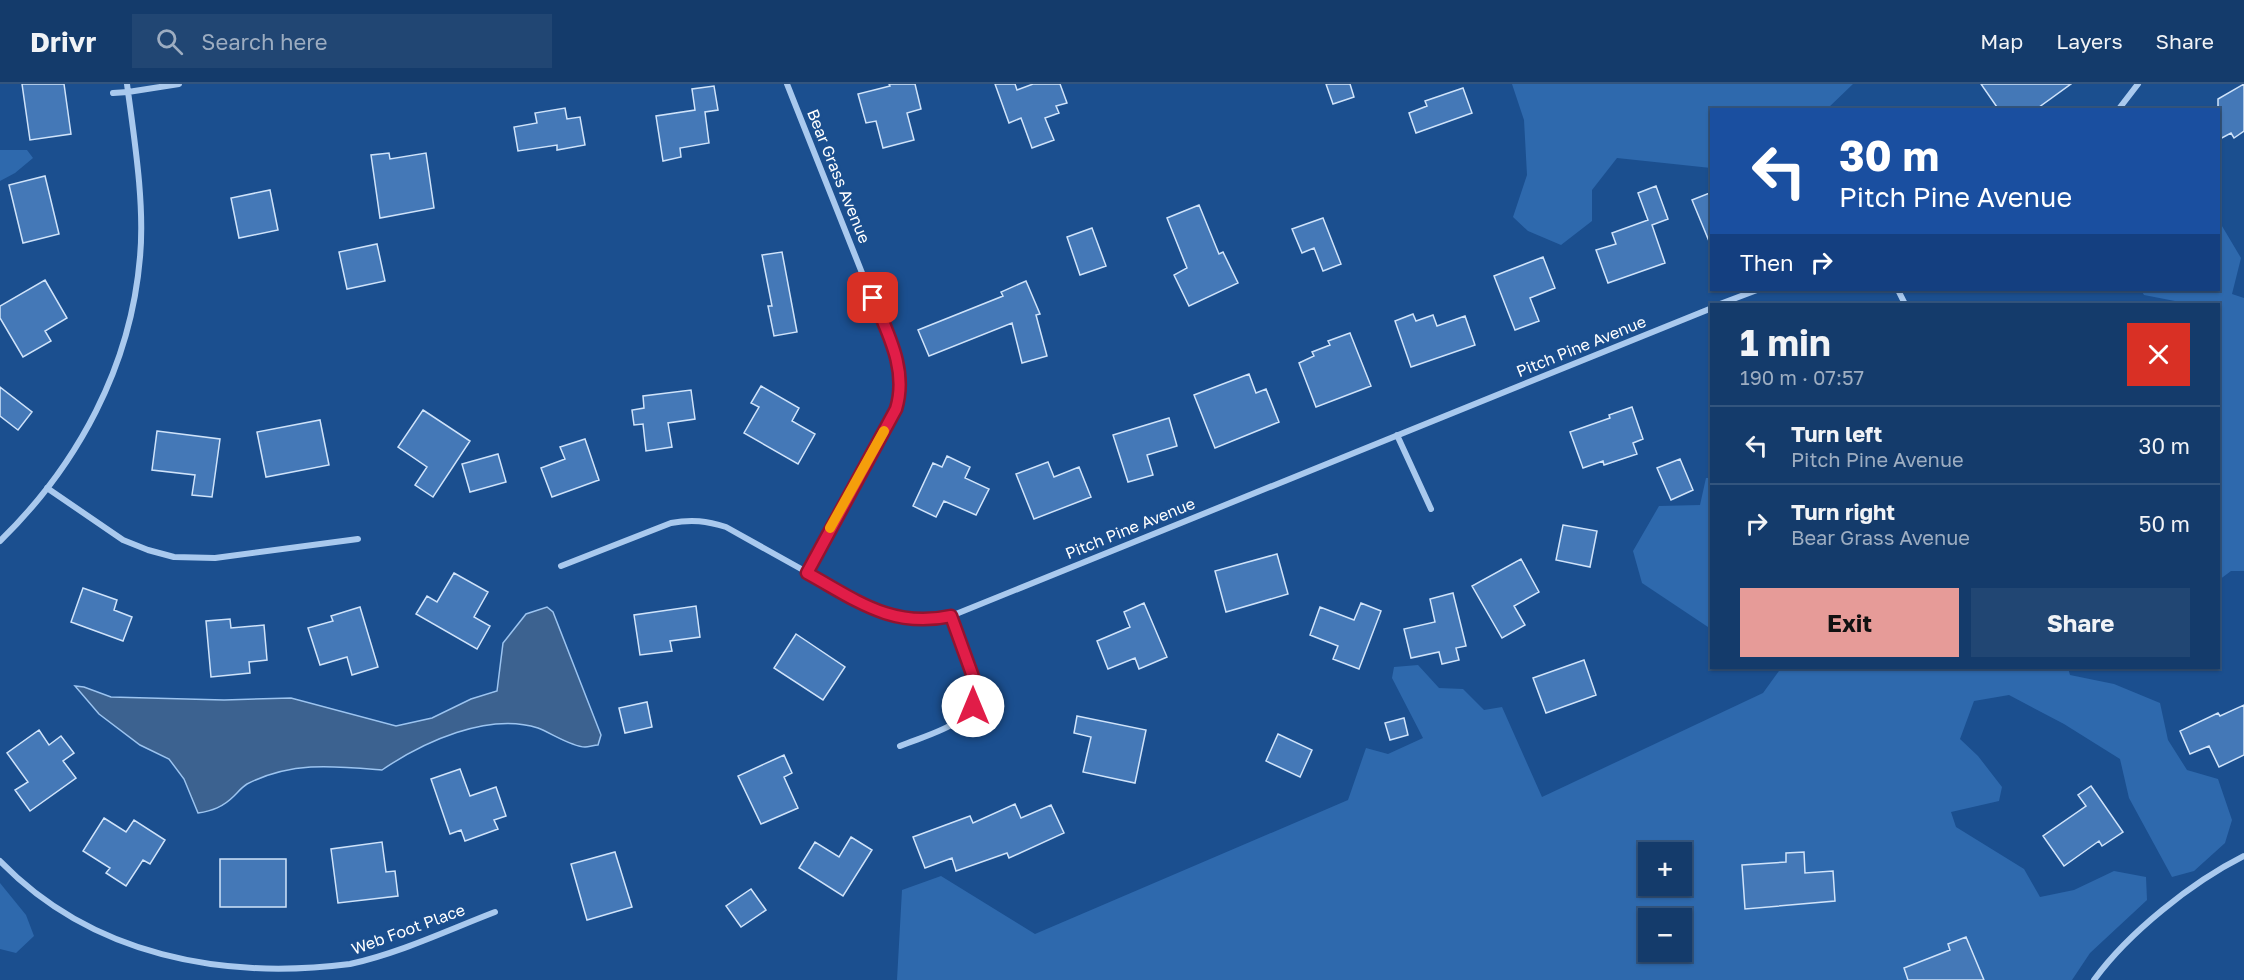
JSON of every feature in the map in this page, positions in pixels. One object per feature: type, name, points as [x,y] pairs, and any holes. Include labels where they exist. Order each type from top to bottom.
[{"type":"street","points":[[0,541],[47,488],[79,444],[111,380],[125,339],[135,296],[140,256],[141,211],[127,84]]},
{"type":"street","points":[[113,93],[128,93],[179,84]]},
{"type":"street","name":"Bear Grass Avenue","points":[[787,84],[882,320],[901,377],[901,394],[896,409],[807,573]]},
{"type":"street","points":[[2120,108],[2138,84]]},
{"type":"street","points":[[1723,303],[1754,291]]},
{"type":"street","name":"Pitch Pine Avenue","points":[[561,566],[671,523],[690,520],[709,521],[726,527],[886,615],[910,620],[934,620],[951,616],[1710,309]]},
{"type":"street","points":[[1397,435],[1431,508]]},
{"type":"street","points":[[47,488],[123,540],[174,557],[215,558],[358,539]]},
{"type":"street","points":[[900,746],[958,722],[973,706],[976,685],[951,616]]},
{"type":"street","points":[[2094,980],[2151,921],[2192,889],[2244,856]]},
{"type":"street","name":"Web Foot Place","points":[[0,861],[32,891],[99,934],[146,954],[214,971],[284,974],[351,964],[391,953],[495,912]]},
{"type":"shaded area","points":[[1512,84],[1853,84],[1828,108],[1710,108],[1710,168],[1617,158],[1592,190],[1592,221],[1561,245],[1528,231],[1513,217],[1527,175],[1524,120]]},
{"type":"shaded area","points":[[0,150],[27,150],[33,158],[15,173],[0,181]]},
{"type":"shaded area","points":[[2220,223],[2241,258],[2232,294],[2244,298],[2244,571],[2231,571],[2220,579],[2220,303],[2180,303],[2144,295],[2142,291],[2220,291]]},
{"type":"shaded area","points":[[1706,478],[1710,478],[1710,628],[1642,583],[1633,551],[1659,506],[1700,505]]},
{"type":"shaded area","points":[[547,607],[553,612],[601,735],[598,745],[580,746],[538,728],[519,724],[477,727],[436,740],[398,759],[382,770],[314,767],[280,772],[245,785],[230,800],[213,810],[198,813],[184,779],[169,759],[140,745],[99,714],[75,686],[111,697],[224,700],[291,698],[396,726],[432,718],[471,699],[497,691],[503,643],[526,614]]},
{"type":"shaded area","points":[[1418,665],[1439,688],[1463,689],[1484,710],[1502,707],[1542,797],[1763,693],[1780,669],[2068,669],[2070,675],[2114,684],[2160,703],[2168,740],[2187,770],[2218,779],[2232,820],[2225,843],[2194,871],[2172,877],[2129,798],[2120,759],[2064,724],[2009,695],[1974,701],[1960,739],[1978,756],[2002,787],[1999,801],[1951,812],[1956,827],[2024,869],[2040,897],[2074,890],[2114,871],[2146,877],[2147,900],[2090,953],[2072,980],[897,980],[902,890],[941,876],[1035,934],[1348,800],[1366,748],[1388,754],[1423,738],[1392,678],[1394,667]]},
{"type":"shaded area","points":[[0,883],[26,915],[34,936],[16,953],[0,949]]},
{"type":"building","points":[[22,84],[64,84],[71,134],[30,140]]},
{"type":"building","points":[[889,84],[915,84],[921,109],[907,113],[914,140],[883,148],[876,121],[866,123],[858,94],[890,86]]},
{"type":"building","points":[[995,84],[1015,84],[1017,90],[1033,84],[1060,84],[1067,103],[1056,106],[1059,113],[1045,118],[1054,140],[1032,148],[1021,118],[1009,123]]},
{"type":"building","points":[[1326,84],[1350,84],[1354,97],[1333,104]]},
{"type":"building","points":[[1981,84],[2071,84],[2038,108],[1998,108]]},
{"type":"building","points":[[2244,84],[2244,131],[2234,138],[2231,133],[2220,139],[2218,99]]},
{"type":"building","points":[[714,86],[718,110],[705,112],[709,143],[680,148],[681,157],[663,161],[656,116],[695,110],[692,89]]},
{"type":"building","points":[[1463,88],[1472,113],[1416,133],[1409,113],[1427,106],[1425,101]]},
{"type":"building","points":[[565,108],[567,119],[580,117],[585,145],[557,150],[557,145],[518,151],[514,127],[537,123],[535,113]]},
{"type":"building","points":[[389,153],[390,159],[426,153],[434,208],[380,218],[371,155]]},
{"type":"building","points":[[45,176],[59,234],[23,243],[9,185]]},
{"type":"building","points":[[1656,186],[1668,219],[1652,225],[1665,263],[1608,283],[1596,250],[1616,244],[1612,233],[1648,220],[1638,193]]},
{"type":"building","points":[[270,190],[278,230],[239,238],[231,198]]},
{"type":"building","points":[[1710,193],[1710,244],[1692,200]]},
{"type":"building","points":[[1199,205],[1219,254],[1223,252],[1238,283],[1189,306],[1174,275],[1187,268],[1167,218]]},
{"type":"building","points":[[1323,218],[1341,264],[1323,271],[1314,248],[1302,253],[1292,229]]},
{"type":"building","points":[[1092,228],[1106,266],[1080,275],[1067,237]]},
{"type":"building","points":[[377,244],[385,281],[347,289],[339,252]]},
{"type":"building","points":[[782,252],[797,332],[774,336],[768,306],[772,306],[762,255]]},
{"type":"building","points":[[1543,257],[1555,288],[1530,298],[1539,321],[1515,330],[1494,276]]},
{"type":"building","points":[[45,280],[67,318],[45,331],[51,341],[23,357],[0,318],[0,306]]},
{"type":"building","points":[[1026,281],[1040,314],[1036,315],[1047,356],[1022,363],[1012,323],[929,356],[918,330],[1003,296],[1001,292]]},
{"type":"building","points":[[1413,314],[1416,321],[1433,315],[1437,326],[1465,316],[1475,345],[1411,367],[1395,321]]},
{"type":"building","points":[[1350,333],[1371,386],[1316,407],[1299,363],[1314,356],[1312,352],[1330,345],[1328,341]]},
{"type":"building","points":[[1249,374],[1256,393],[1266,389],[1279,422],[1215,448],[1194,395]]},
{"type":"building","points":[[761,386],[799,408],[792,421],[815,434],[798,464],[744,433],[759,407],[751,403]]},
{"type":"building","points":[[0,387],[32,412],[18,430],[0,416]]},
{"type":"building","points":[[691,390],[695,419],[668,423],[672,447],[646,451],[643,424],[634,425],[632,410],[644,408],[643,396]]},
{"type":"building","points":[[1632,407],[1643,439],[1633,443],[1637,454],[1604,465],[1603,461],[1583,468],[1570,432],[1610,418],[1609,415]]},
{"type":"building","points":[[423,410],[470,441],[433,497],[415,485],[427,467],[398,447]]},
{"type":"building","points":[[1169,418],[1177,446],[1147,455],[1153,475],[1128,482],[1113,435]]},
{"type":"building","points":[[320,420],[329,465],[266,477],[257,432]]},
{"type":"building","points":[[157,431],[220,439],[212,497],[192,495],[195,475],[152,470]]},
{"type":"building","points":[[585,439],[599,480],[552,497],[541,468],[565,459],[560,447]]},
{"type":"building","points":[[498,454],[506,482],[470,492],[462,464]]},
{"type":"building","points":[[947,456],[970,467],[965,478],[989,489],[976,515],[944,501],[936,517],[913,506],[933,463],[942,467]]},
{"type":"building","points":[[1680,459],[1693,490],[1671,500],[1657,468]]},
{"type":"building","points":[[1048,462],[1054,477],[1079,467],[1091,497],[1034,519],[1016,474]]},
{"type":"building","points":[[1563,525],[1597,531],[1590,567],[1556,560]]},
{"type":"building","points":[[1277,554],[1288,594],[1226,612],[1215,571]]},
{"type":"building","points":[[1521,559],[1539,592],[1514,606],[1525,625],[1502,638],[1472,586]]},
{"type":"building","points":[[454,573],[488,592],[474,617],[490,626],[477,649],[416,614],[427,596],[437,602]]},
{"type":"building","points":[[83,588],[117,600],[114,610],[132,617],[123,641],[71,622]]},
{"type":"building","points":[[1453,593],[1466,646],[1456,648],[1459,660],[1442,664],[1439,652],[1411,658],[1404,629],[1435,622],[1430,599]]},
{"type":"building","points":[[1144,603],[1167,657],[1139,669],[1135,658],[1108,669],[1097,641],[1130,627],[1124,612]]},
{"type":"building","points":[[1361,603],[1381,611],[1359,669],[1333,659],[1338,646],[1310,635],[1320,607],[1354,620]]},
{"type":"building","points":[[696,606],[700,637],[670,641],[672,651],[640,655],[634,615]]},
{"type":"building","points":[[360,607],[378,667],[352,675],[347,657],[320,665],[308,628],[333,621],[331,616]]},
{"type":"building","points":[[230,619],[231,628],[264,625],[267,660],[249,662],[250,673],[211,677],[206,621]]},
{"type":"building","points":[[796,634],[845,667],[823,700],[774,668]]},
{"type":"building","points":[[1584,660],[1596,695],[1546,713],[1533,678]]},
{"type":"building","points":[[647,702],[652,727],[625,733],[619,708]]},
{"type":"building","points":[[2244,705],[2244,755],[2219,767],[2209,746],[2190,754],[2180,731],[2218,713],[2220,716]]},
{"type":"building","points":[[1077,716],[1146,730],[1135,783],[1083,772],[1091,737],[1074,733]]},
{"type":"building","points":[[1404,718],[1408,735],[1390,740],[1385,723]]},
{"type":"building","points":[[39,730],[49,745],[61,736],[74,753],[63,761],[76,778],[30,811],[15,790],[28,782],[7,753]]},
{"type":"building","points":[[1278,734],[1312,750],[1300,777],[1266,761]]},
{"type":"building","points":[[784,755],[792,773],[784,777],[798,808],[761,824],[738,776]]},
{"type":"building","points":[[460,769],[470,796],[496,787],[506,816],[494,820],[498,829],[465,841],[461,830],[450,834],[431,779]]},
{"type":"building","points":[[2091,786],[2123,832],[2102,846],[2099,841],[2064,866],[2043,836],[2086,806],[2078,795]]},
{"type":"building","points":[[1015,804],[1021,818],[1051,805],[1064,833],[1009,858],[1007,853],[956,871],[952,858],[925,868],[913,837],[970,816],[973,823]]},
{"type":"building","points":[[104,818],[126,832],[134,820],[165,840],[150,864],[143,860],[126,886],[106,873],[110,868],[83,851]]},
{"type":"building","points":[[851,837],[872,850],[843,896],[799,868],[815,842],[839,857]]},
{"type":"building","points":[[382,842],[386,872],[395,871],[398,896],[338,903],[331,849]]},
{"type":"building","points":[[615,852],[632,907],[587,920],[571,864]]},
{"type":"building","points":[[1804,852],[1805,873],[1833,871],[1835,901],[1745,909],[1742,865],[1786,862],[1786,853]]},
{"type":"building","points":[[220,859],[286,859],[286,907],[220,907]]},
{"type":"building","points":[[751,889],[766,910],[741,927],[726,906]]},
{"type":"building","points":[[1966,937],[1984,980],[1908,980],[1904,968],[1950,950],[1948,944]]},
{"type":"slow traffic","points":[[830,528],[884,431]]},
{"type":"route","points":[[873,298],[897,362],[901,377],[901,394],[896,409],[807,573],[886,615],[910,620],[934,620],[951,616],[976,685],[973,706]]}]
